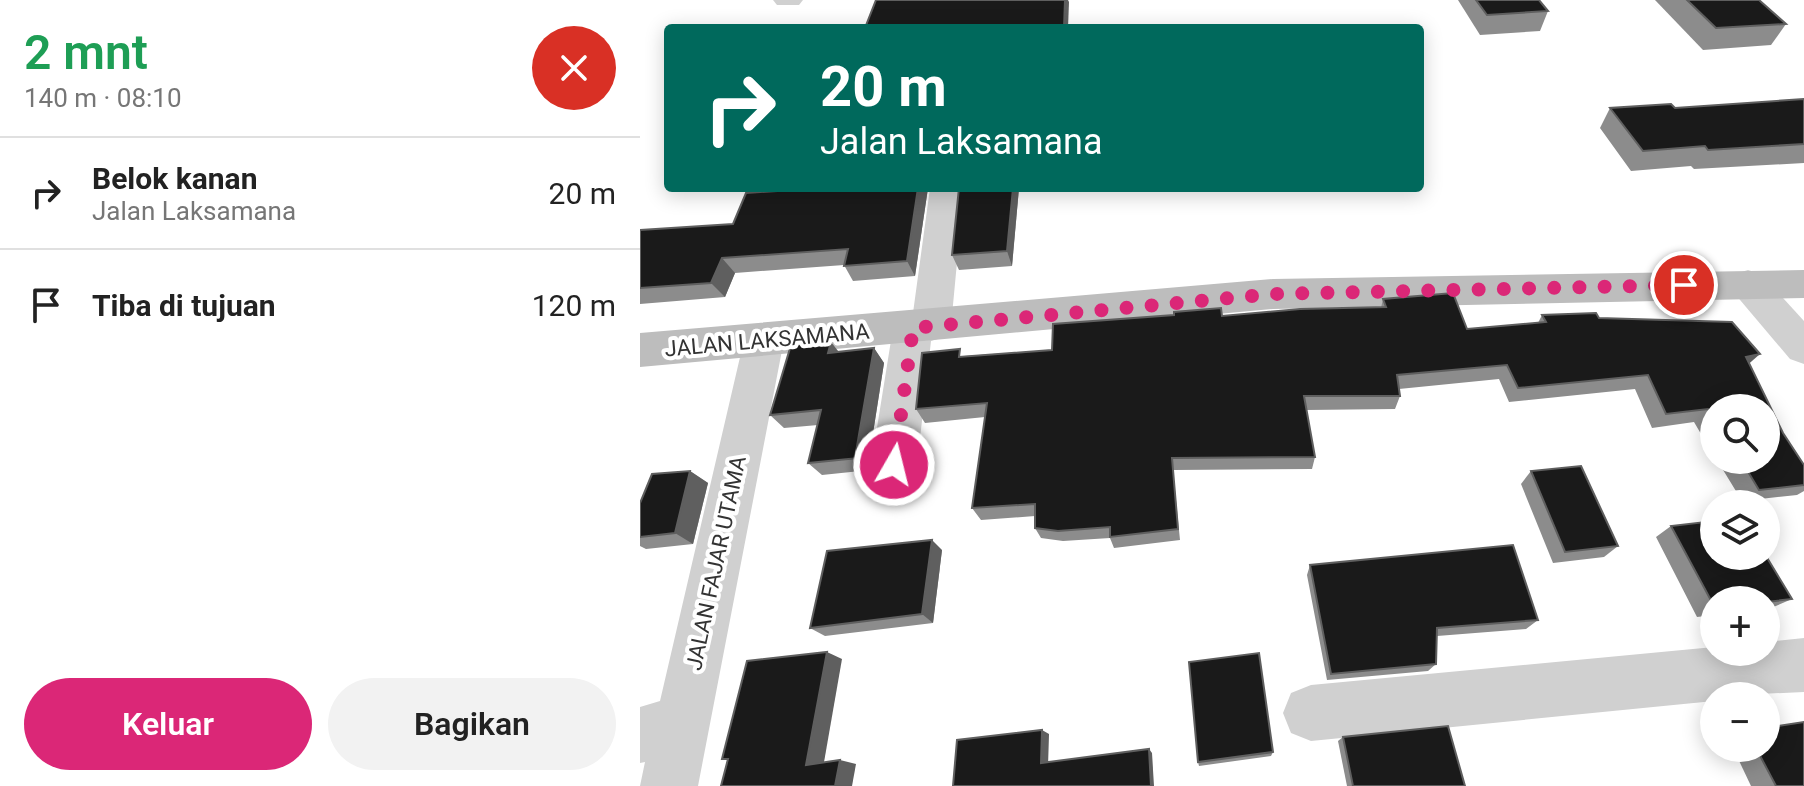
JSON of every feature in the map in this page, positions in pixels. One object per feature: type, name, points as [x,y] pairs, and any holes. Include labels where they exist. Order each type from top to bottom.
[{"type":"main road","name":"JALAN LAKSAMANA","points":[[640,350],[1273,294],[1804,284]]},
{"type":"street","points":[[894,465],[946,192]]},
{"type":"street","points":[[1748,284],[1804,348]]},
{"type":"street","name":"JALAN FAJAR UTAMA","points":[[669,786],[661,729],[764,340]]},
{"type":"street","points":[[1311,713],[1804,665]]},
{"type":"building","points":[[876,0],[1065,0],[1064,24],[867,24]]},
{"type":"building","points":[[1476,0],[1539,0],[1548,11],[1487,15]]},
{"type":"building","points":[[1687,0],[1759,0],[1786,24],[1716,28]]},
{"type":"building","points":[[1804,99],[1804,144],[1708,150],[1705,146],[1643,151],[1610,108],[1671,104],[1675,108]]},
{"type":"building","points":[[917,192],[907,261],[844,266],[848,249],[722,258],[711,283],[640,288],[640,230],[733,224],[746,193]]},
{"type":"building","points":[[959,192],[1013,192],[1007,251],[952,255]]},
{"type":"building","points":[[1453,293],[1467,329],[1546,322],[1542,315],[1596,313],[1599,318],[1732,322],[1760,354],[1746,357],[1764,394],[1700,394],[1700,410],[1666,414],[1648,375],[1518,388],[1507,365],[1397,375],[1400,396],[1304,396],[1315,457],[1172,458],[1178,529],[1110,537],[1110,527],[1058,531],[1035,528],[1035,504],[972,508],[987,403],[916,409],[922,353],[960,349],[959,357],[1052,350],[1053,324],[1174,315],[1174,312],[1221,308],[1222,316],[1300,309],[1386,307],[1383,299]]},
{"type":"building","points":[[831,342],[828,353],[874,348],[856,452],[859,458],[808,463],[821,410],[770,415],[791,345]]},
{"type":"building","points":[[1780,427],[1804,465],[1804,485],[1759,490],[1749,474],[1780,474]]},
{"type":"building","points":[[1581,466],[1618,546],[1565,552],[1531,471]]},
{"type":"building","points":[[690,471],[675,533],[640,537],[640,503],[652,474]]},
{"type":"building","points":[[1700,523],[1700,570],[1774,570],[1792,599],[1780,600],[1780,586],[1703,586],[1671,526]]},
{"type":"building","points":[[932,540],[922,614],[810,628],[827,551]]},
{"type":"building","points":[[1513,545],[1538,620],[1437,628],[1436,664],[1331,674],[1310,565]]},
{"type":"building","points":[[827,652],[806,765],[840,760],[835,786],[721,786],[728,759],[722,759],[747,661]]},
{"type":"building","points":[[1259,653],[1273,752],[1198,762],[1189,662]]},
{"type":"building","points":[[1804,722],[1804,786],[1776,786],[1763,762],[1780,762],[1780,726]]},
{"type":"building","points":[[1448,726],[1465,786],[1353,786],[1343,737]]},
{"type":"building","points":[[1042,730],[1041,763],[1149,749],[1151,786],[953,786],[957,740]]},
{"type":"route","points":[[894,465],[913,328],[1273,294],[1684,285]]}]
